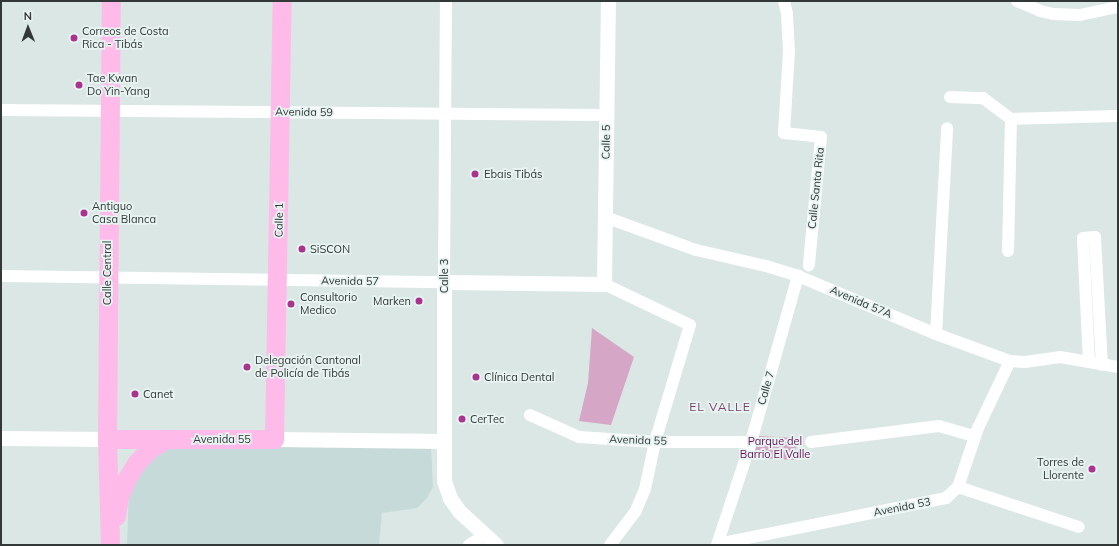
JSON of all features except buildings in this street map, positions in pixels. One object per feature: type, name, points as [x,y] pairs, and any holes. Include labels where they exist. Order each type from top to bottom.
[{"type":"main road","name":"Calle Central","points":[[111,1],[108,110],[107,277],[107,439],[111,545]]},
{"type":"main road","name":"Calle 1","points":[[274,439],[282,1]]},
{"type":"main road","name":"Avenida 55","points":[[107,439],[274,439]]},
{"type":"main road","name":"Calle Central","points":[[111,545],[119,497],[127,478],[137,462],[151,448],[167,439]]},
{"type":"street","name":"Calle 3","points":[[446,1],[444,482],[450,498],[459,511],[496,545]]},
{"type":"street","name":"Calle 5","points":[[604,284],[608,1]]},
{"type":"street","name":"Calle Santa Rita","points":[[784,1],[787,14],[790,50],[784,133],[821,137],[809,265]]},
{"type":"street","points":[[1017,1],[1040,11],[1053,14],[1080,15],[1118,7]]},
{"type":"street","points":[[950,97],[983,98],[1011,119],[1118,116]]},
{"type":"street","name":"Avenida 59","points":[[1,110],[606,115]]},
{"type":"street","points":[[1008,251],[1011,119]]},
{"type":"street","points":[[936,334],[947,128]]},
{"type":"street","name":"Avenida 57A","points":[[605,217],[696,250],[766,266],[798,276],[936,334],[1010,361],[1025,362],[1060,357],[1118,367]]},
{"type":"street","points":[[1089,362],[1083,238],[1095,238],[1102,365]]},
{"type":"street","name":"Avenida 57","points":[[1,276],[604,284],[690,325],[655,442]]},
{"type":"street","name":"Calle 7","points":[[717,545],[751,442],[798,276]]},
{"type":"street","points":[[1010,361],[975,436],[958,487],[1079,527]]},
{"type":"street","name":"Avenida 55","points":[[530,415],[579,437],[655,442],[751,442]]},
{"type":"street","points":[[811,442],[939,426],[975,436]]},
{"type":"street","name":"Avenida 55","points":[[1,438],[107,439]]},
{"type":"street","name":"Avenida 55","points":[[274,439],[443,441]]},
{"type":"street","points":[[610,545],[635,512],[645,489],[655,442]]},
{"type":"street","name":"Avenida 53","points":[[717,545],[946,498],[958,487]]},
{"type":"street","points":[[469,545],[485,535]]},
{"type":"shaded area","points":[[171,446],[431,448],[433,487],[427,498],[417,508],[382,513],[379,545],[127,545],[129,489],[148,458]]},
{"type":"green space","points":[[592,328],[634,357],[611,425],[579,421],[588,383]]},
{"type":"green space","name":"Parque del Barrio El Valle","points":[[759,436],[798,438],[794,460],[753,458]]},
{"type":"place","name":"Correos de Costa Rica - Tibás","points":[[74,38]]},
{"type":"place","name":"Tae Kwan Do Yin-Yang","points":[[79,85]]},
{"type":"place","name":"Ebais Tibás","points":[[475,174]]},
{"type":"place","name":"Antiguo Casa Blanca","points":[[84,213]]},
{"type":"place","name":"SiSCON","points":[[302,249]]},
{"type":"place","name":"Marken","points":[[419,301]]},
{"type":"place","name":"Consultorio Medico","points":[[291,304]]},
{"type":"place","name":"Delegación Cantonal de Policía de Tibás","points":[[247,367]]},
{"type":"place","name":"Clínica Dental","points":[[476,377]]},
{"type":"place","name":"Canet","points":[[135,394]]},
{"type":"place","name":"CerTec","points":[[462,419]]},
{"type":"place","name":"Torres de Llorente","points":[[1092,469]]},
{"type":"district","name":"EL VALLE","points":[[720,407]]}]
